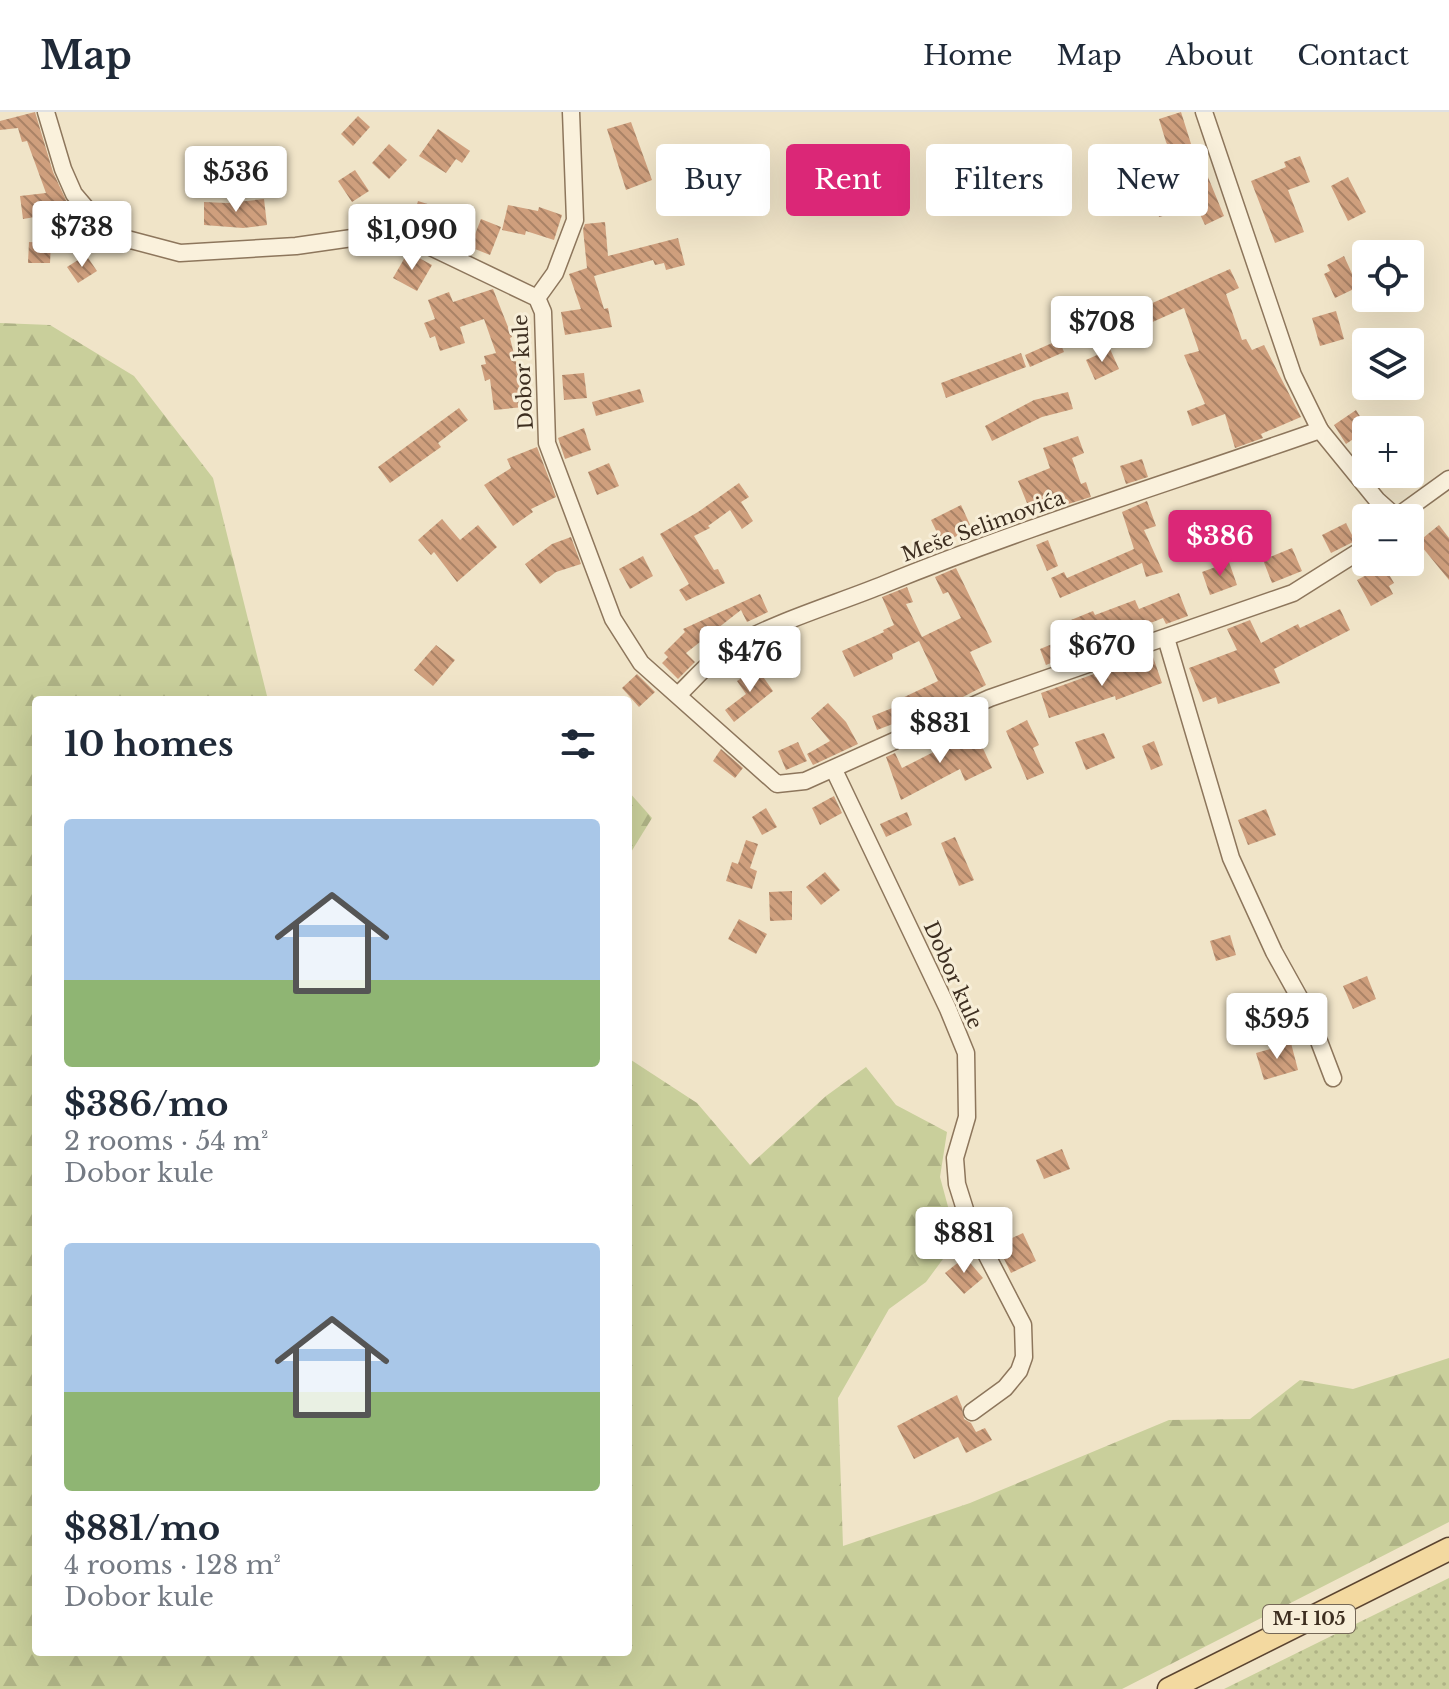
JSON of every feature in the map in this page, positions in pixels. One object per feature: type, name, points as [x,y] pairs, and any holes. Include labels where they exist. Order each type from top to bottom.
[{"type":"main road","name":"M-I 105","points":[[1169,1689],[1449,1549]]},
{"type":"street","name":"Dobor kule","points":[[46,112],[74,194],[108,234],[180,253],[296,246],[380,234],[414,239],[537,298],[543,312],[547,443],[613,619],[641,663],[777,784],[805,781],[990,698],[1293,593],[1352,556]]},
{"type":"street","name":"Dobor kule","points":[[537,298],[555,273],[575,220],[571,112]]},
{"type":"street","points":[[1204,112],[1293,375],[1320,430],[1381,504]]},
{"type":"street","name":"Meše Selimovića","points":[[679,694],[726,651],[778,626],[968,551],[1320,430]]},
{"type":"street","points":[[1416,504],[1448,482]]},
{"type":"street","points":[[1166,638],[1231,858],[1274,952],[1309,1015],[1333,1078]]},
{"type":"street","name":"Dobor kule","points":[[834,770],[966,1053],[967,1117],[955,1158],[957,1184],[968,1219],[1023,1325],[1024,1357],[1019,1371],[1005,1388],[972,1412]]},
{"type":"green space","points":[[0,323],[50,325],[134,376],[213,478],[267,696],[32,696],[32,1656],[632,1656],[632,1061],[697,1103],[750,1165],[826,1096],[866,1067],[896,1105],[947,1132],[940,1177],[957,1240],[926,1282],[889,1309],[838,1398],[843,1546],[970,1503],[1169,1420],[1250,1419],[1300,1380],[1353,1389],[1449,1358],[1449,1522],[1122,1689],[0,1689]]},
{"type":"green space","points":[[632,795],[652,818],[632,850]]},
{"type":"green space","points":[[1449,1578],[1449,1689],[1224,1689]]},
{"type":"building","points":[[35,112],[53,172],[71,211],[23,219],[20,196],[46,193],[27,141],[22,142],[18,128],[0,130],[0,121]]},
{"type":"building","points":[[1181,112],[1191,144],[1167,144],[1159,119]]},
{"type":"building","points":[[358,116],[370,127],[353,146],[341,134]]},
{"type":"building","points":[[631,122],[652,180],[626,190],[607,129]]},
{"type":"building","points":[[438,129],[470,151],[462,163],[456,159],[446,173],[419,156]]},
{"type":"building","points":[[389,144],[407,160],[389,179],[372,163]]},
{"type":"building","points":[[1300,156],[1310,182],[1288,190],[1304,232],[1275,243],[1251,181],[1286,167],[1284,162]]},
{"type":"building","points":[[355,170],[369,191],[352,202],[338,181]]},
{"type":"building","points":[[1208,177],[1224,216],[1205,225],[1201,216],[1208,216]]},
{"type":"building","points":[[1348,177],[1366,212],[1348,221],[1331,186]]},
{"type":"building","points":[[264,199],[267,225],[243,228],[204,225],[204,202]]},
{"type":"building","points":[[418,201],[440,208],[431,232],[411,225]]},
{"type":"building","points":[[508,205],[538,211],[539,207],[562,215],[554,240],[526,231],[525,235],[502,230]]},
{"type":"building","points":[[481,219],[501,227],[490,255],[470,247]]},
{"type":"building","points":[[605,222],[608,256],[678,238],[685,265],[666,270],[664,263],[655,265],[653,260],[594,276],[604,309],[608,308],[612,327],[565,335],[561,312],[581,309],[569,274],[587,268],[583,229],[585,224]]},
{"type":"building","points":[[29,242],[51,243],[50,263],[28,263]]},
{"type":"building","points":[[408,252],[432,265],[417,291],[393,278]]},
{"type":"building","points":[[86,255],[97,271],[78,283],[67,267]]},
{"type":"building","points":[[1344,256],[1352,274],[1352,290],[1335,298],[1324,274],[1330,271],[1327,265]]},
{"type":"building","points":[[1230,269],[1239,288],[1226,294],[1242,340],[1246,339],[1252,350],[1264,345],[1301,417],[1261,434],[1263,438],[1235,448],[1225,414],[1192,426],[1187,411],[1205,404],[1184,355],[1199,351],[1184,308],[1148,324],[1141,308]]},
{"type":"building","points":[[493,289],[512,337],[524,407],[494,410],[490,379],[485,381],[481,365],[486,364],[484,356],[496,353],[484,319],[460,327],[465,343],[440,351],[435,336],[430,338],[424,323],[435,319],[428,300],[449,292],[453,302]]},
{"type":"building","points":[[1336,311],[1344,339],[1320,346],[1312,318]]},
{"type":"building","points":[[1116,315],[1122,329],[1093,342],[1087,328]]},
{"type":"building","points":[[1059,340],[1064,352],[1030,367],[1025,355]]},
{"type":"building","points":[[1110,349],[1119,369],[1095,380],[1086,360]]},
{"type":"building","points":[[1021,353],[1026,367],[946,398],[941,383]]},
{"type":"building","points":[[584,373],[587,398],[564,400],[562,375]]},
{"type":"building","points":[[640,389],[644,402],[596,416],[592,402]]},
{"type":"building","points":[[1068,392],[1073,409],[1042,417],[992,441],[985,426],[1034,400]]},
{"type":"building","points":[[459,408],[468,420],[438,443],[441,447],[390,483],[378,467]]},
{"type":"building","points":[[1356,410],[1360,416],[1352,416],[1352,440],[1346,444],[1334,425]]},
{"type":"building","points":[[584,428],[591,450],[565,459],[558,438]]},
{"type":"building","points":[[1078,436],[1084,453],[1072,458],[1081,484],[1086,482],[1091,497],[1065,505],[1061,495],[1029,508],[1018,481],[1050,468],[1043,448]]},
{"type":"building","points":[[537,447],[556,497],[531,509],[533,512],[513,526],[484,485],[511,468],[507,459]]},
{"type":"building","points":[[1142,459],[1148,477],[1126,484],[1120,466]]},
{"type":"building","points":[[609,463],[619,486],[597,495],[588,472]]},
{"type":"building","points":[[739,483],[749,497],[741,502],[753,521],[742,529],[730,510],[708,526],[710,528],[694,536],[725,583],[686,601],[679,590],[689,584],[660,534]]},
{"type":"building","points":[[1147,501],[1156,526],[1144,530],[1163,572],[1146,577],[1142,563],[1060,598],[1051,578],[1064,572],[1067,578],[1134,549],[1122,512]]},
{"type":"building","points":[[961,505],[972,529],[942,543],[931,520]]},
{"type":"building","points":[[442,519],[460,540],[478,525],[497,547],[457,582],[434,552],[431,555],[418,540]]},
{"type":"building","points":[[1346,523],[1352,542],[1331,553],[1322,535]]},
{"type":"building","points":[[1439,525],[1449,538],[1449,580],[1424,549],[1424,537]]},
{"type":"building","points":[[571,537],[581,564],[556,572],[540,584],[525,564],[552,544]]},
{"type":"building","points":[[1048,540],[1058,566],[1047,571],[1036,545]]},
{"type":"building","points":[[1292,548],[1302,571],[1272,583],[1263,560]]},
{"type":"building","points":[[643,556],[653,576],[630,589],[619,569]]},
{"type":"building","points":[[1229,562],[1237,585],[1210,595],[1202,572]]},
{"type":"building","points":[[956,568],[992,642],[970,652],[986,685],[961,698],[877,730],[872,716],[900,705],[898,700],[938,681],[919,641],[892,654],[893,659],[854,677],[842,651],[894,625],[882,597],[907,587],[913,602],[906,604],[922,637],[961,618],[948,592],[943,594],[935,577]]},
{"type":"building","points":[[1365,576],[1390,576],[1394,583],[1389,586],[1393,594],[1371,606],[1357,580]]},
{"type":"building","points":[[1179,593],[1188,616],[1166,624],[1163,618],[1046,665],[1040,649],[1077,634],[1071,620],[1135,600],[1139,609]]},
{"type":"building","points":[[760,594],[768,612],[747,622],[741,610],[686,653],[695,662],[678,679],[662,663],[668,657],[664,653],[685,632],[683,629]]},
{"type":"building","points":[[1340,609],[1350,630],[1274,669],[1280,683],[1218,704],[1216,697],[1203,702],[1189,668],[1237,650],[1227,629],[1250,620],[1261,643],[1298,624],[1300,628]]},
{"type":"building","points":[[436,645],[455,660],[433,686],[414,670]]},
{"type":"building","points":[[1153,657],[1162,683],[1116,700],[1115,696],[1049,718],[1041,693]]},
{"type":"building","points":[[757,668],[773,691],[734,722],[725,710],[746,694],[737,681]]},
{"type":"building","points":[[637,674],[655,692],[639,707],[622,688]]},
{"type":"building","points":[[828,703],[846,722],[858,744],[813,765],[807,754],[830,741],[811,718]]},
{"type":"building","points":[[1027,720],[1039,745],[1033,748],[1044,773],[1027,780],[1006,731]]},
{"type":"building","points":[[975,731],[992,768],[965,781],[960,769],[901,800],[886,757],[895,753],[902,768]]},
{"type":"building","points":[[1104,733],[1115,758],[1086,770],[1075,742]]},
{"type":"building","points":[[1154,741],[1163,765],[1151,770],[1142,746]]},
{"type":"building","points":[[798,742],[807,761],[786,770],[778,751]]},
{"type":"building","points":[[721,749],[743,768],[735,778],[713,761]]},
{"type":"building","points":[[834,796],[842,813],[820,825],[812,808]]},
{"type":"building","points":[[766,808],[777,827],[762,835],[752,817]]},
{"type":"building","points":[[1266,809],[1276,835],[1248,845],[1238,820]]},
{"type":"building","points":[[907,812],[912,825],[886,837],[880,824]]},
{"type":"building","points":[[955,837],[974,880],[959,886],[941,843]]},
{"type":"building","points":[[746,840],[758,844],[750,868],[757,871],[752,889],[726,881],[732,862],[738,864]]},
{"type":"building","points":[[825,872],[840,890],[821,905],[806,887]]},
{"type":"building","points":[[792,891],[792,920],[770,921],[769,892]]},
{"type":"building","points":[[739,919],[767,934],[756,954],[728,939]]},
{"type":"building","points":[[1230,935],[1236,955],[1216,961],[1210,941]]},
{"type":"building","points":[[1367,976],[1376,999],[1353,1009],[1343,986]]},
{"type":"building","points":[[1291,1043],[1298,1070],[1264,1080],[1256,1053]]},
{"type":"building","points":[[1062,1149],[1070,1169],[1044,1179],[1036,1160]]},
{"type":"building","points":[[1023,1233],[1036,1261],[1011,1273],[997,1245]]},
{"type":"building","points":[[965,1257],[983,1278],[964,1294],[945,1273]]},
{"type":"building","points":[[957,1395],[964,1419],[971,1423],[976,1432],[985,1428],[992,1440],[966,1453],[958,1437],[914,1459],[897,1426]]}]
